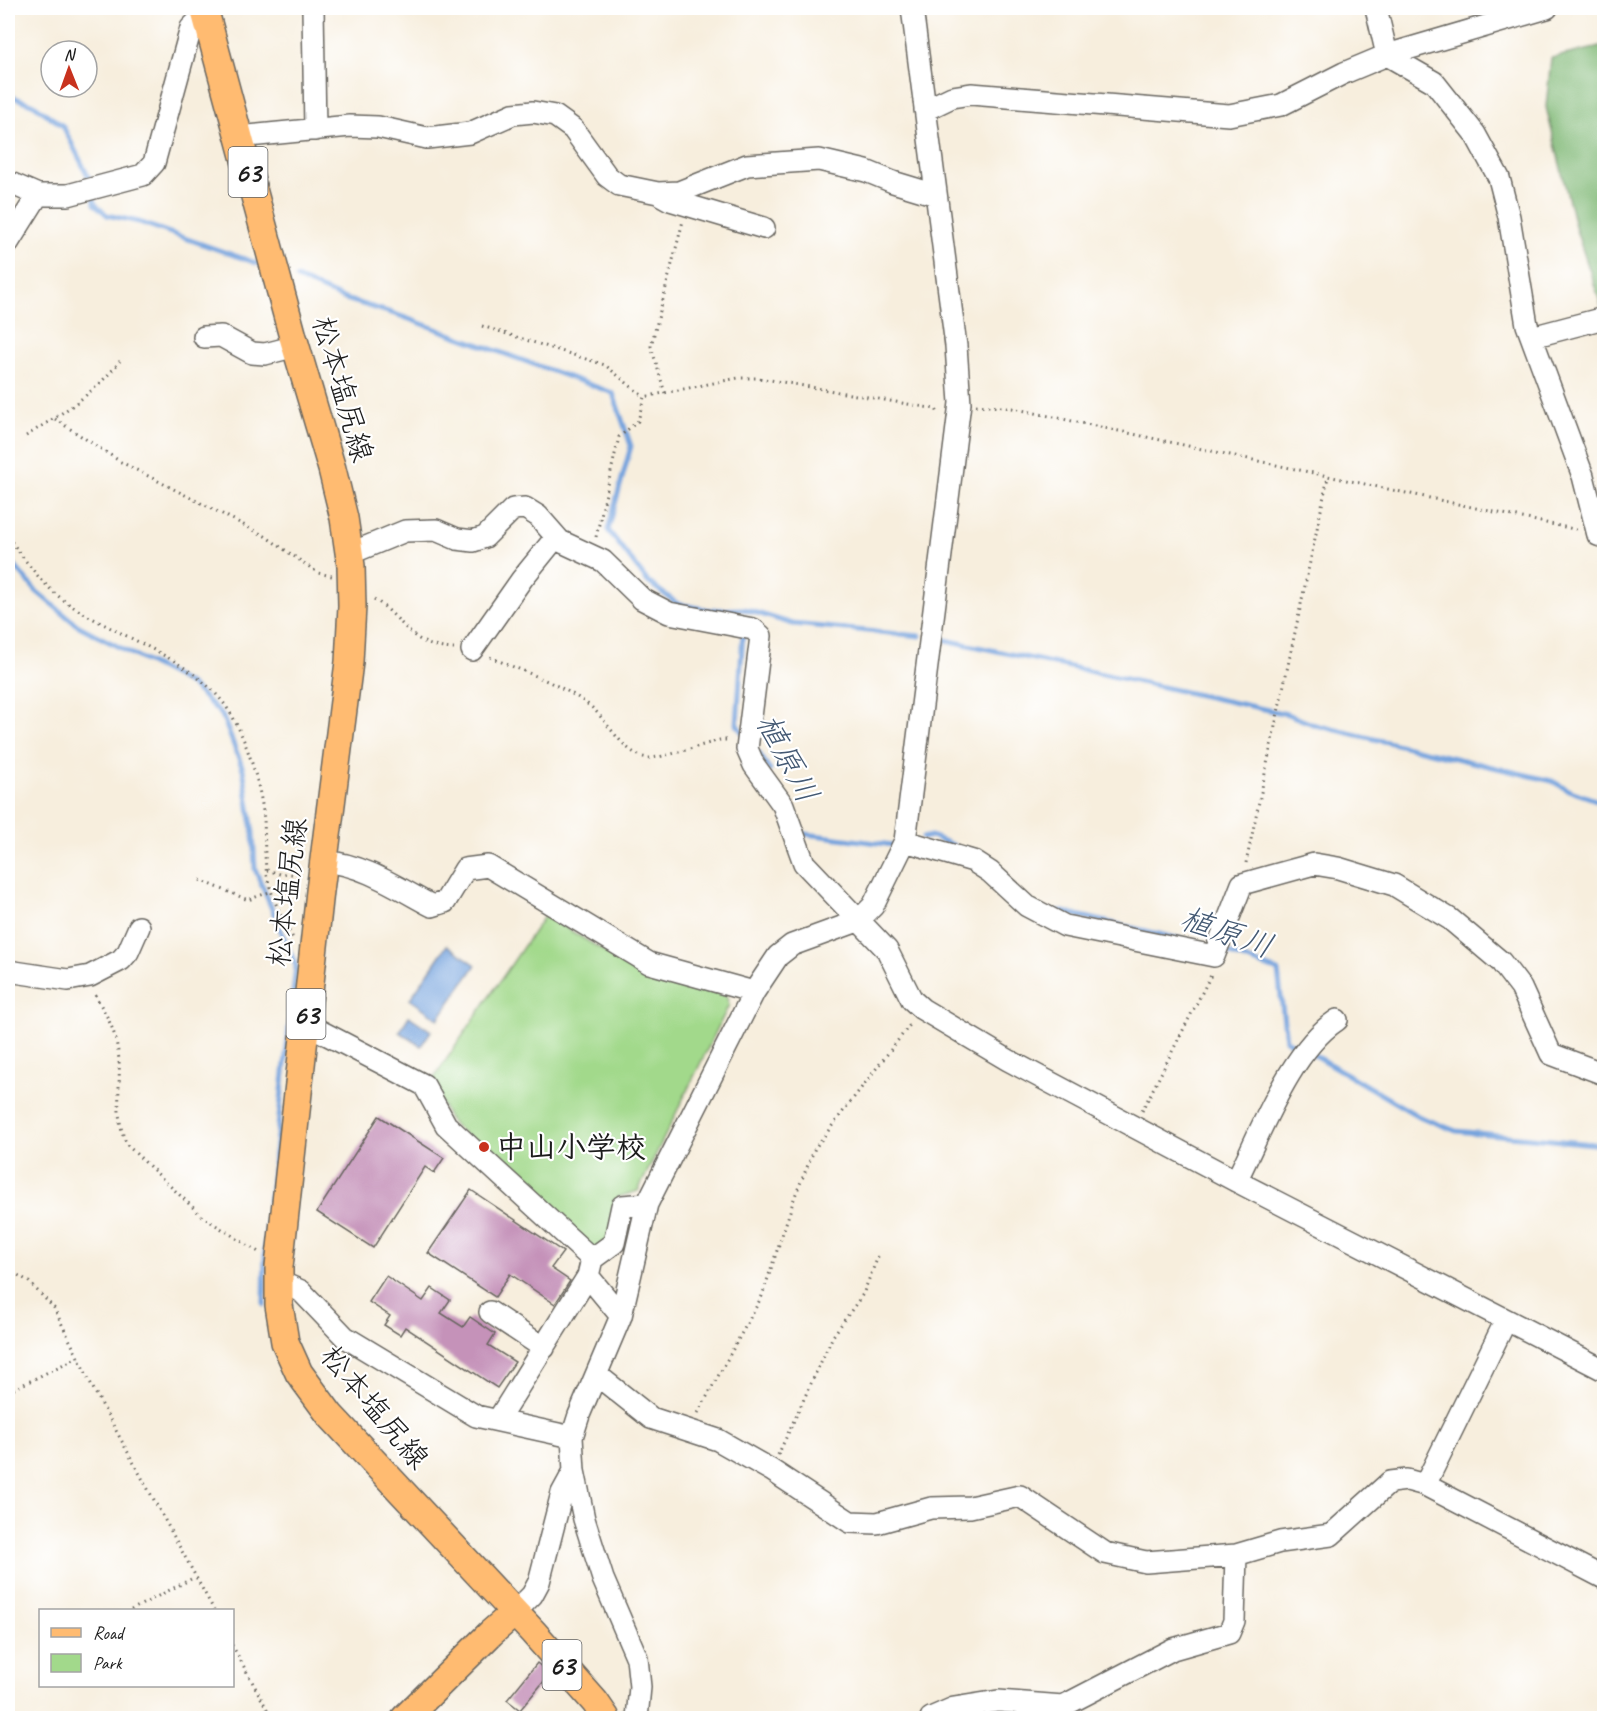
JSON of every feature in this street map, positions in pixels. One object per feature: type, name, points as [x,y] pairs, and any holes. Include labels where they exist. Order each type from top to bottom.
[{"type":"main road","name":"松本塩尻線","points":[[205,10],[238,137],[332,469],[351,576],[349,662],[304,1026],[280,1275],[279,1305],[285,1342],[298,1373],[330,1414],[595,1702],[606,1719]]},
{"type":"main road","points":[[405,1719],[514,1613]]},
{"type":"street","points":[[313,8],[315,130]]},
{"type":"street","points":[[637,1719],[640,1687],[637,1658],[603,1579],[584,1519],[574,1471],[572,1437],[621,1316],[647,1204],[754,992],[778,956],[792,945],[858,921],[873,906],[905,841],[960,403],[956,346],[912,8]]},
{"type":"street","points":[[1376,8],[1388,55],[1434,82],[1475,134],[1499,178],[1532,337],[1583,476],[1601,536]]},
{"type":"street","points":[[925,110],[952,97],[971,94],[1229,115],[1281,105],[1344,73],[1388,55],[1547,8]]},
{"type":"street","points":[[8,182],[38,195],[68,195],[143,175],[154,164],[191,28],[205,10]]},
{"type":"street","points":[[238,137],[350,126],[378,127],[427,138],[470,132],[513,114],[533,112],[555,116],[573,129],[607,176],[619,185],[657,193],[687,205],[764,228]]},
{"type":"street","points":[[657,193],[679,192],[747,165],[819,160],[866,171],[902,186],[936,195]]},
{"type":"street","points":[[8,243],[38,195]]},
{"type":"street","points":[[1532,337],[1605,318]]},
{"type":"street","points":[[204,337],[221,336],[252,353],[265,354],[296,346]]},
{"type":"street","points":[[351,576],[405,531],[436,530],[457,539],[473,541],[485,537],[513,509],[525,508],[538,516],[560,541],[603,561],[642,599],[669,613],[753,629],[761,636],[747,743],[754,765],[783,805],[804,863],[887,950],[912,1000],[922,1009],[1008,1060],[1236,1181],[1605,1370]]},
{"type":"street","points":[[472,650],[522,579],[556,537]]},
{"type":"street","points":[[905,841],[973,861],[990,872],[1027,906],[1065,926],[1214,956],[1242,884],[1314,864],[1338,868],[1394,885],[1450,919],[1501,962],[1521,988],[1551,1054],[1605,1074]]},
{"type":"street","points":[[323,868],[337,862],[366,871],[432,906],[446,902],[465,869],[488,866],[649,963],[754,992]]},
{"type":"street","points":[[8,970],[68,980],[90,976],[121,960],[128,952],[139,927]]},
{"type":"street","points":[[1236,1181],[1292,1071],[1324,1029],[1337,1020]]},
{"type":"street","points":[[304,1026],[318,1030],[424,1085],[446,1125],[590,1268],[621,1316]]},
{"type":"street","points":[[498,1420],[544,1348],[590,1268],[614,1243],[622,1206],[647,1204]]},
{"type":"street","points":[[280,1275],[302,1291],[345,1337],[476,1416],[572,1437]]},
{"type":"street","points":[[490,1312],[544,1348]]},
{"type":"street","points":[[1425,1485],[1506,1320]]},
{"type":"street","points":[[597,1375],[651,1418],[718,1440],[771,1470],[850,1522],[877,1523],[931,1508],[970,1507],[1020,1496],[1105,1553],[1146,1562],[1236,1555],[1280,1542],[1331,1535],[1390,1482],[1407,1480],[1425,1485],[1605,1578]]},
{"type":"street","points":[[514,1613],[532,1595],[538,1582],[562,1493],[574,1471]]},
{"type":"street","points":[[931,1719],[954,1708],[998,1701],[1063,1706],[1173,1649],[1229,1633],[1234,1621],[1236,1555]]},
{"type":"path","points":[[665,393],[651,346],[687,205]]},
{"type":"path","points":[[482,326],[605,365],[644,396],[738,378],[759,378],[936,410],[940,419]]},
{"type":"path","points":[[26,436],[55,419],[104,381],[120,361]]},
{"type":"path","points":[[592,556],[619,437],[638,421],[644,396]]},
{"type":"path","points":[[960,403],[1012,408],[1601,536]]},
{"type":"path","points":[[55,419],[121,462],[265,536],[318,573],[351,576],[418,641],[438,648],[472,650],[562,687],[591,707],[615,735],[637,754],[649,758],[720,740],[747,743]]},
{"type":"path","points":[[1242,884],[1329,477]]},
{"type":"path","points":[[8,478],[10,482],[8,496]]},
{"type":"path","points":[[8,537],[45,585],[67,604],[169,659],[205,684],[222,700],[235,721],[252,764],[263,817],[267,870],[272,891],[286,926],[311,967]]},
{"type":"path","points":[[267,870],[280,874],[323,868]]},
{"type":"path","points":[[200,880],[248,900],[272,891]]},
{"type":"path","points":[[1134,1126],[1211,975],[1214,956]]},
{"type":"path","points":[[68,980],[78,981],[93,992],[108,1019],[118,1046],[120,1132],[128,1146],[203,1217],[280,1275]]},
{"type":"path","points":[[688,1430],[762,1296],[795,1196],[815,1148],[922,1009]]},
{"type":"path","points":[[771,1470],[833,1336],[863,1294],[879,1254]]},
{"type":"path","points":[[8,1269],[28,1281],[54,1308],[95,1392],[212,1609]]},
{"type":"path","points":[[8,1392],[79,1356]]},
{"type":"path","points":[[135,1609],[195,1577]]},
{"type":"path","points":[[234,1650],[272,1719]]},
{"type":"green space","points":[[1604,46],[1604,314],[1576,230],[1546,107],[1551,58]]},
{"type":"green space","points":[[545,915],[645,976],[726,995],[729,1005],[638,1191],[618,1197],[611,1237],[597,1254],[450,1121],[431,1082]]},
{"type":"water","points":[[447,945],[476,965],[438,1019],[410,999]]},
{"type":"water","points":[[409,1016],[431,1031],[421,1046],[399,1032]]},
{"type":"building","points":[[379,1116],[444,1158],[434,1173],[425,1167],[373,1248],[317,1212]]},
{"type":"building","points":[[471,1190],[563,1252],[551,1268],[570,1281],[555,1304],[510,1274],[495,1297],[428,1253]]},
{"type":"building","points":[[386,1276],[423,1301],[432,1288],[450,1300],[441,1313],[463,1327],[470,1317],[495,1334],[488,1345],[515,1362],[497,1388],[405,1327],[400,1335],[384,1325],[390,1316],[369,1302]]},
{"type":"building","points":[[537,1663],[550,1674],[520,1710],[507,1700]]},
{"type":"waterway","points":[[8,95],[34,105],[63,126],[92,184]]},
{"type":"waterway","points":[[93,193],[95,204],[107,215],[139,222],[259,264]]},
{"type":"waterway","points":[[297,278],[342,298],[395,314],[613,393],[631,446],[608,530],[648,582],[678,604],[710,610],[744,609],[793,624],[920,636]]},
{"type":"waterway","points":[[8,558],[36,591],[77,625],[191,685],[222,715],[243,769],[253,833],[255,869],[296,966],[265,1242],[264,1305]]},
{"type":"waterway","name":"植原川","points":[[742,732],[737,725],[743,632]]},
{"type":"waterway","points":[[941,639],[1287,714],[1315,725],[1552,781],[1568,790],[1604,803]]},
{"type":"waterway","name":"植原川","points":[[759,753],[770,770]]},
{"type":"waterway","name":"植原川","points":[[798,833],[893,845]]},
{"type":"waterway","name":"植原川","points":[[923,838],[931,836],[953,845]]},
{"type":"waterway","name":"植原川","points":[[1059,911],[1202,944]]},
{"type":"waterway","name":"植原川","points":[[1222,951],[1278,971],[1286,1040],[1301,1048]]},
{"type":"waterway","name":"植原川","points":[[1309,1052],[1418,1116],[1456,1131],[1604,1145]]},
{"type":"place","name":"中山小学校","points":[[484,1147]]}]
